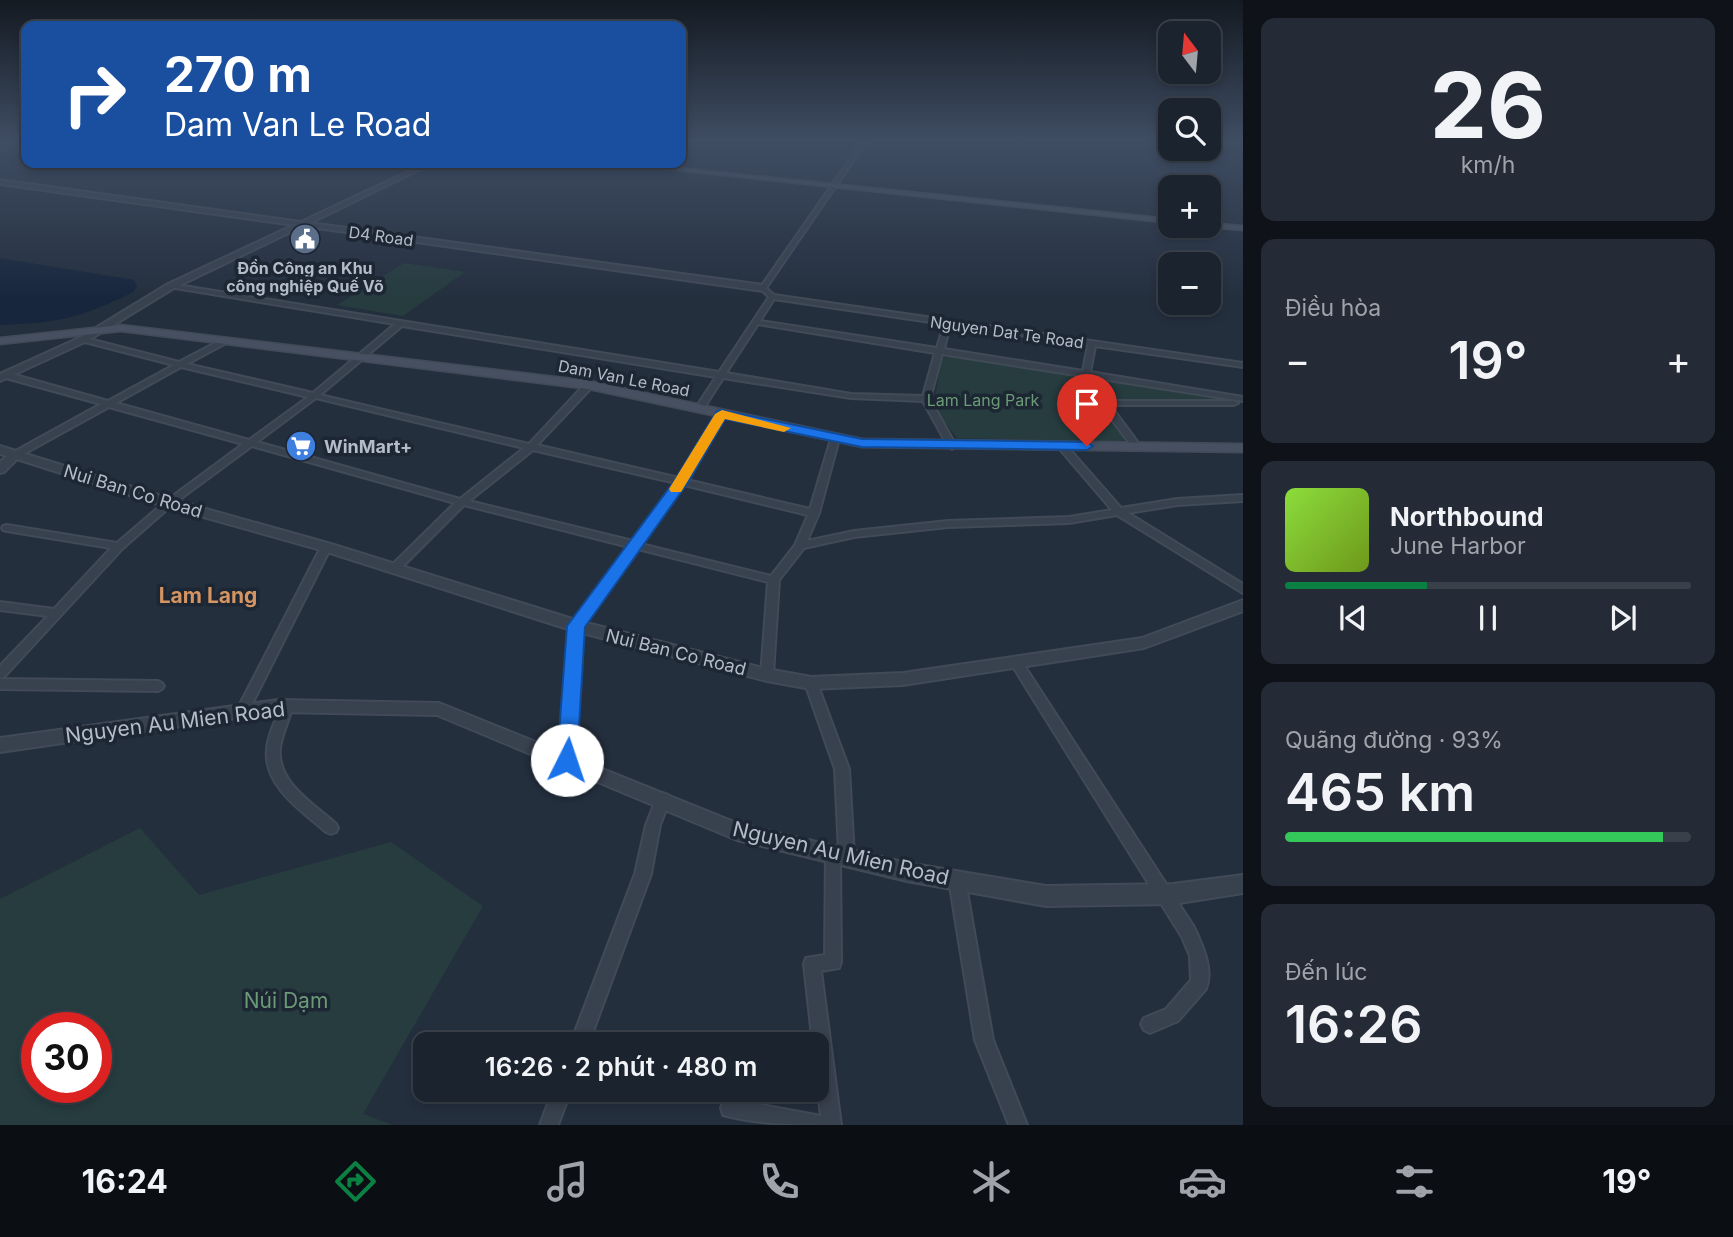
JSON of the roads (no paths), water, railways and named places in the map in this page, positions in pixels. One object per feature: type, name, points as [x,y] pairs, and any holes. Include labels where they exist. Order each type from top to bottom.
[{"type":"main road","points":[[905,194],[1158,220]]},
{"type":"main road","points":[[1221,226],[1243,228]]},
{"type":"main road","name":"Dam Van Le Road","points":[[0,341],[121,328],[589,385],[835,439],[952,446],[1243,448]]},
{"type":"street","name":"D4 Road","points":[[86,194],[763,288]]},
{"type":"street","points":[[295,225],[306,216],[351,194]]},
{"type":"street","points":[[2,377],[84,339],[171,286],[361,194]]},
{"type":"street","points":[[699,409],[772,297],[763,288],[787,256],[825,194]]},
{"type":"street","points":[[171,286],[851,396],[926,399]]},
{"type":"street","name":"Nguyen Dat Te Road","points":[[772,297],[1243,365]]},
{"type":"street","points":[[756,322],[1243,401]]},
{"type":"street","points":[[0,674],[119,546],[169,503],[314,396],[400,324]]},
{"type":"street","points":[[947,324],[926,399],[952,446]]},
{"type":"street","points":[[84,339],[179,364],[814,513]]},
{"type":"street","points":[[0,469],[15,455],[223,341]]},
{"type":"street","points":[[1092,344],[1085,379],[1137,447]]},
{"type":"street","points":[[2,377],[462,502],[774,580]]},
{"type":"street","points":[[395,568],[462,502],[533,445],[589,385]]},
{"type":"street","points":[[1104,403],[1243,401]]},
{"type":"street","points":[[567,760],[576,626],[682,481],[722,414]]},
{"type":"street","points":[[767,675],[774,580],[800,546],[814,513],[835,439]]},
{"type":"street","points":[[1062,446],[1119,512],[1243,589]]},
{"type":"street","name":"Nui Ban Co Road","points":[[0,450],[169,503],[395,568],[576,626],[767,675],[811,683],[904,679],[1144,643],[1243,605]]},
{"type":"street","points":[[800,546],[854,534],[948,524],[1069,520],[1177,502],[1243,498]]},
{"type":"street","points":[[7,528],[119,546]]},
{"type":"street","points":[[243,710],[326,547]]},
{"type":"street","points":[[0,606],[57,613]]},
{"type":"street","points":[[1016,662],[1188,932],[1198,956],[1200,983],[1172,1016],[1150,1024]]},
{"type":"street","points":[[811,683],[842,769],[833,962],[811,964],[832,1125]]},
{"type":"street","points":[[0,684],[158,686]]},
{"type":"street","points":[[287,706],[274,744],[275,768],[287,787],[331,828]]},
{"type":"street","name":"Nguyen Au Mien Road","points":[[0,745],[287,706],[439,709],[663,799],[737,832],[840,856],[1046,895],[1164,894],[1243,884]]},
{"type":"street","points":[[584,1032],[643,874],[653,825],[663,799]]},
{"type":"street","points":[[957,880],[984,1040],[1018,1125]]},
{"type":"street","points":[[549,1125],[558,1102]]},
{"type":"street","points":[[730,1108],[821,1125]]},
{"type":"water","points":[[0,258],[134,280],[137,287],[115,301],[69,318],[0,325]]},
{"type":"place","name":"Đồn Công an Khu công nghiệp Quế Võ","points":[[305,239]]},
{"type":"place","name":"WinMart+","points":[[301,446]]},
{"type":"district","name":"Lam Lang","points":[[208,595]]},
{"type":"park label","name":"Lam Lang Park","points":[[983,400]]},
{"type":"park label","name":"Núi Dạm","points":[[286,1000]]}]
